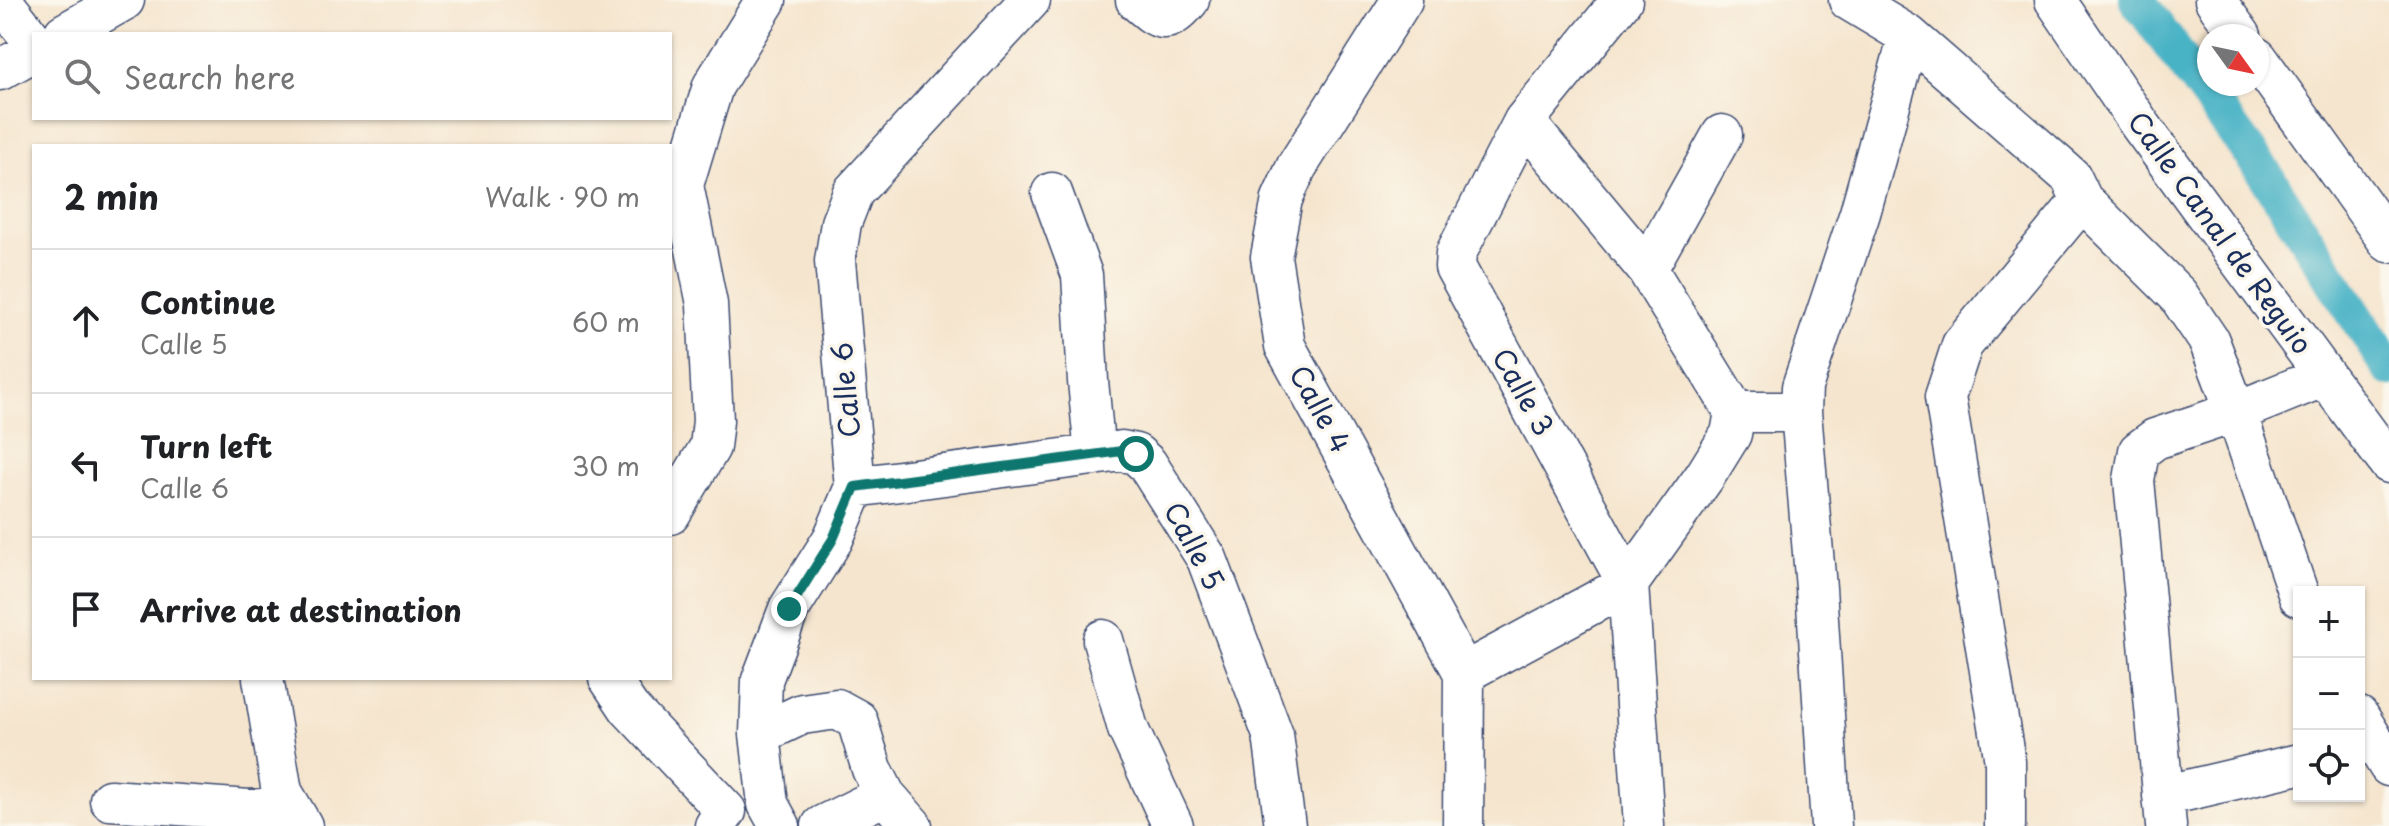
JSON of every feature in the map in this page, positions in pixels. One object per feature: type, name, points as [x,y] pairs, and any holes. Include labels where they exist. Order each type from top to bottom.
[{"type":"street","points":[[1,0],[32,39]]},
{"type":"street","points":[[68,32],[124,0]]},
{"type":"street","points":[[672,511],[710,447],[713,421],[707,304],[683,185],[713,86],[766,0]]},
{"type":"street","name":"Calle 6","points":[[774,815],[760,734],[762,680],[789,609],[833,539],[855,487],[835,261],[841,223],[853,192],[1030,0]]},
{"type":"street","points":[[1136,0],[1155,17],[1166,20],[1177,14],[1189,0]]},
{"type":"street","name":"Calle 4","points":[[1402,0],[1297,166],[1282,199],[1271,257],[1285,346],[1464,673],[1463,826]]},
{"type":"street","name":"Calle 3","points":[[1622,0],[1524,121],[1456,253],[1455,267],[1628,584],[1644,826]]},
{"type":"street","points":[[1849,0],[1909,36],[2071,177],[2082,200],[2178,295],[2209,341],[2296,586]]},
{"type":"street","name":"Calle Canal de Reguio","points":[[2055,0],[2141,126],[2389,463]]},
{"type":"street","points":[[2215,0],[2232,24]]},
{"type":"street","points":[[1831,826],[1801,412],[1802,387],[1860,213],[1909,36]]},
{"type":"street","points":[[0,70],[32,52]]},
{"type":"street","points":[[2269,75],[2389,242]]},
{"type":"street","points":[[1464,673],[1628,584],[1725,445],[1731,434],[1735,412],[1647,269],[1524,121]]},
{"type":"street","points":[[1647,269],[1722,135]]},
{"type":"street","points":[[1052,193],[1082,275],[1095,455]]},
{"type":"street","points":[[2005,826],[2005,762],[1945,397],[1962,345],[2082,200]]},
{"type":"street","points":[[2293,766],[2165,811],[2134,480],[2139,451],[2155,439],[2236,412],[2325,376]]},
{"type":"street","points":[[1735,412],[1801,412]]},
{"type":"street","name":"Calle 5","points":[[855,487],[1122,451],[1136,454],[1147,464],[1207,559],[1273,735],[1285,826]]},
{"type":"street","points":[[1103,640],[1128,729],[1173,826]]},
{"type":"street","points":[[263,680],[282,792],[296,817]]},
{"type":"street","points":[[610,680],[629,708],[720,818],[774,815]]},
{"type":"street","points":[[760,734],[802,714],[837,709],[857,720],[872,769],[885,795],[912,826]]},
{"type":"street","points":[[822,826],[885,795]]},
{"type":"street","points":[[110,800],[249,810],[296,817]]},
{"type":"waterway","points":[[2137,0],[2263,171],[2389,368]]},
{"type":"route","points":[[789,609],[833,539],[855,487],[1122,451],[1136,454]]}]
